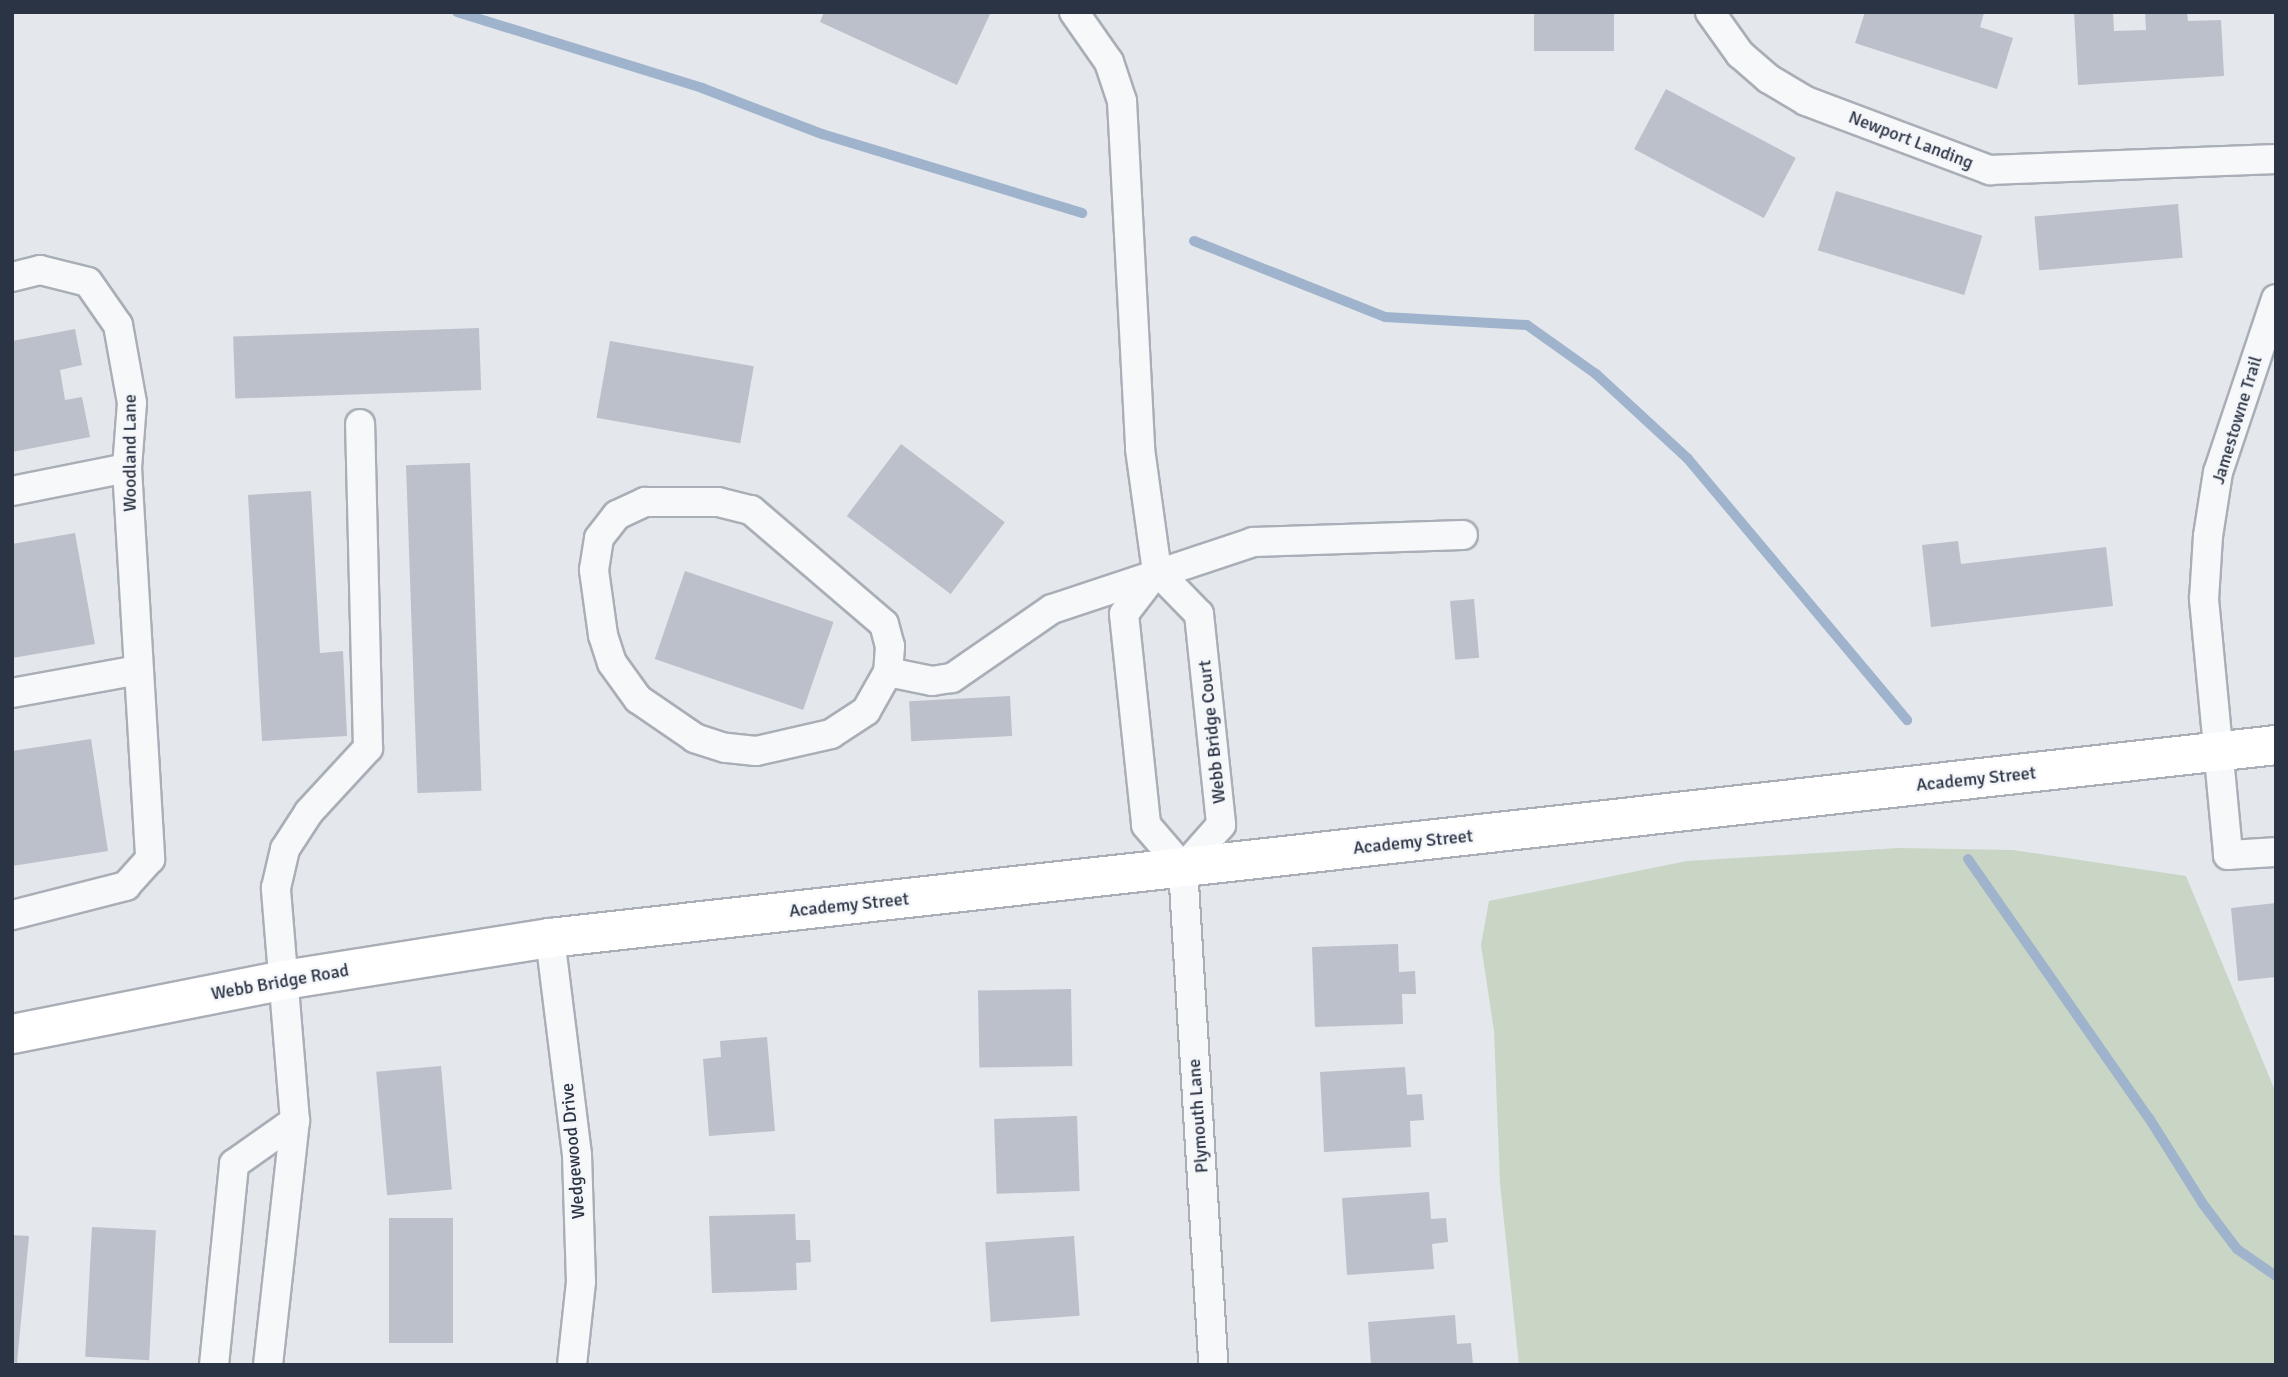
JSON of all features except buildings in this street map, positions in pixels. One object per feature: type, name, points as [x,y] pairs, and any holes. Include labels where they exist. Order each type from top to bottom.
[{"type":"street","points":[[1074,12],[1110,62],[1122,102],[1140,449],[1157,571],[1124,614],[1146,825],[1183,868]]},
{"type":"street","name":"Newport Landing","points":[[1710,12],[1740,54],[1769,79],[1806,101],[1990,170],[2276,159]]},
{"type":"street","name":"Woodland Lane","points":[[12,277],[40,270],[88,282],[118,325],[132,403],[127,468],[150,859],[125,886],[12,915]]},
{"type":"street","name":"Jamestowne Trail","points":[[2276,299],[2218,472],[2208,536],[2204,599],[2228,855],[2276,852]]},
{"type":"street","points":[[268,1365],[295,1121],[276,888],[285,849],[309,812],[368,748],[360,424]]},
{"type":"street","points":[[12,491],[127,468]]},
{"type":"street","points":[[645,502],[718,502],[751,510],[884,624],[890,646],[888,673],[866,710],[831,734],[756,751],[725,748],[695,738],[638,699],[612,663],[603,635],[594,570],[599,538],[617,515],[645,502]]},
{"type":"street","points":[[888,673],[932,681],[952,678],[1052,609],[1157,571],[1254,542],[1463,535]]},
{"type":"street","name":"Webb Bridge Court","points":[[1157,571],[1199,614],[1222,825],[1183,868]]},
{"type":"street","points":[[12,693],[138,670]]},
{"type":"street","name":"Academy Street","points":[[550,938],[2276,745]]},
{"type":"street","name":"Plymouth Lane","points":[[1183,868],[1213,1365]]},
{"type":"street","name":"Webb Bridge Road","points":[[12,1034],[284,980],[550,938]]},
{"type":"street","name":"Wedgewood Drive","points":[[550,938],[577,1155],[582,1282],[572,1365]]},
{"type":"street","points":[[214,1365],[234,1164],[295,1121]]},
{"type":"green space","points":[[1898,848],[2013,850],[2186,876],[2276,1093],[2276,1365],[1519,1365],[1500,1183],[1494,1031],[1481,945],[1489,901],[1687,861]]},
{"type":"waterway","points":[[457,12],[702,88],[822,134],[1082,213]]},
{"type":"waterway","points":[[1194,241],[1385,317],[1527,325],[1596,374],[1688,459],[1907,720]]},
{"type":"waterway","points":[[1968,859],[2149,1118],[2203,1204],[2237,1249],[2276,1276]]}]
